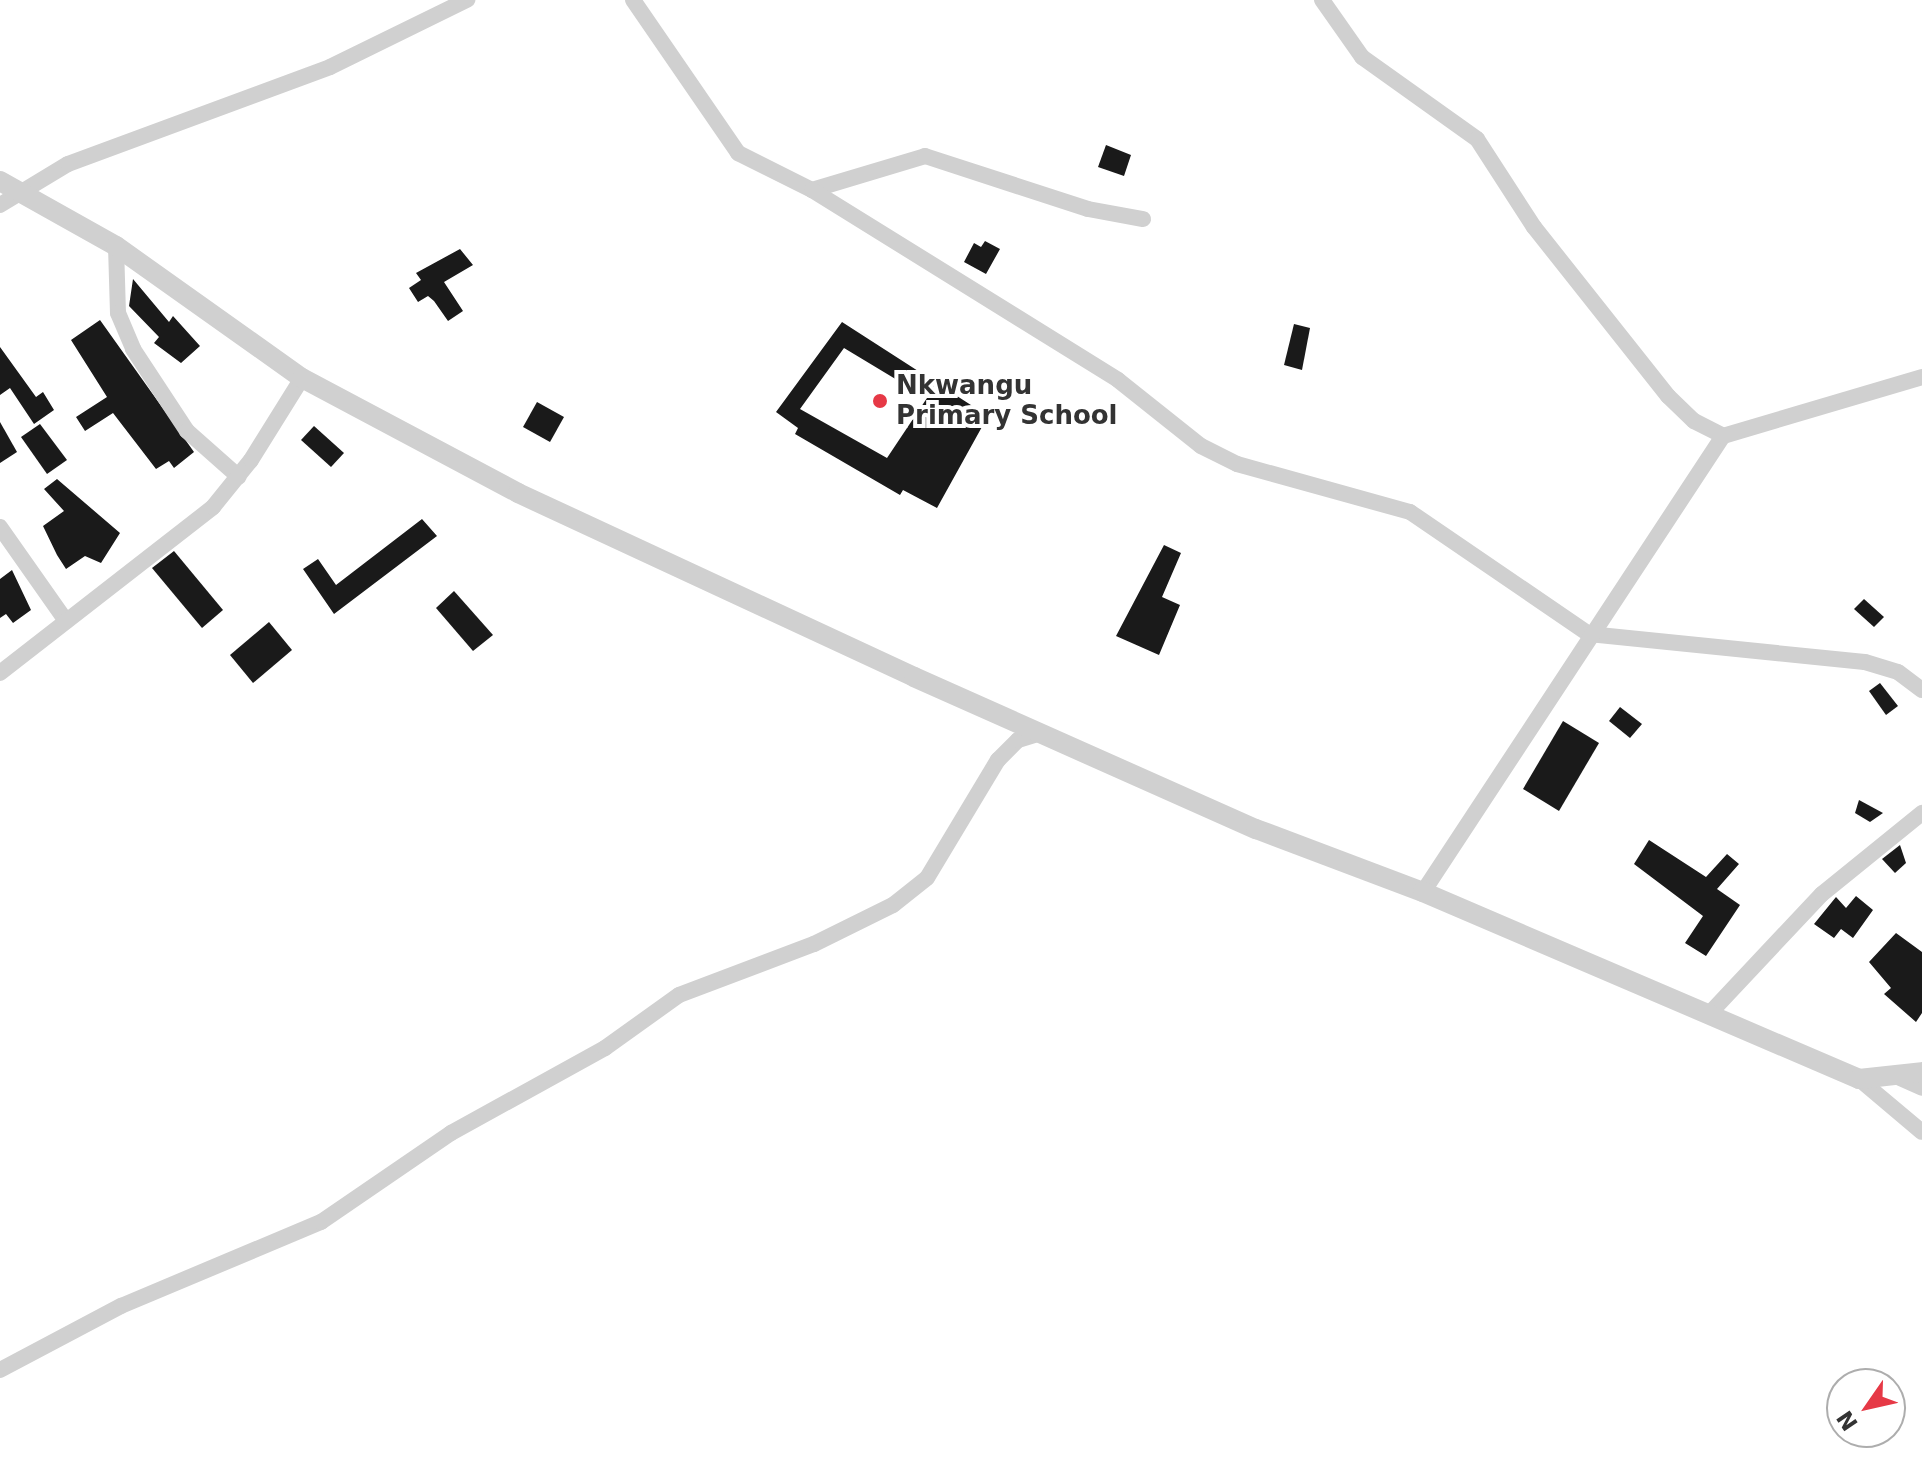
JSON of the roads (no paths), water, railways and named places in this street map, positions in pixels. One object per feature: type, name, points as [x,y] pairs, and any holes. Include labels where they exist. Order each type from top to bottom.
[{"type":"street","points":[[0,205],[68,164],[330,67],[467,0]]},
{"type":"street","points":[[633,0],[738,153],[812,190],[1093,363],[1201,446],[1237,464],[1410,512],[1589,634],[1865,662],[1898,672],[1922,690]]},
{"type":"street","points":[[1322,0],[1362,57],[1477,139],[1534,227],[1630,350],[1694,421],[1723,436]]},
{"type":"street","points":[[812,190],[925,156],[1088,209],[1143,219]]},
{"type":"street","points":[[0,181],[116,246],[302,378],[518,493],[1038,734],[1711,1012],[1859,1079],[1922,1132]]},
{"type":"street","points":[[116,246],[116,298],[133,349],[187,431],[239,477]]},
{"type":"street","points":[[1423,892],[1589,634],[1686,501],[1723,436],[1922,377]]},
{"type":"street","points":[[0,673],[189,528],[239,477],[302,378]]},
{"type":"street","points":[[0,527],[8,543],[66,621]]},
{"type":"street","points":[[0,560],[8,543]]},
{"type":"street","points":[[0,1370],[146,1294],[321,1222],[451,1133],[605,1048],[679,995],[814,944],[893,905],[927,878],[998,760],[1018,740],[1038,734]]},
{"type":"street","points":[[1711,1012],[1822,894],[1922,813]]},
{"type":"street","points":[[1859,1079],[1900,1078],[1922,1072]]},
{"type":"street","points":[[1900,1078],[1922,1088]]},
{"type":"place","name":"Nkwangu Primary School","points":[[880,401]]}]
